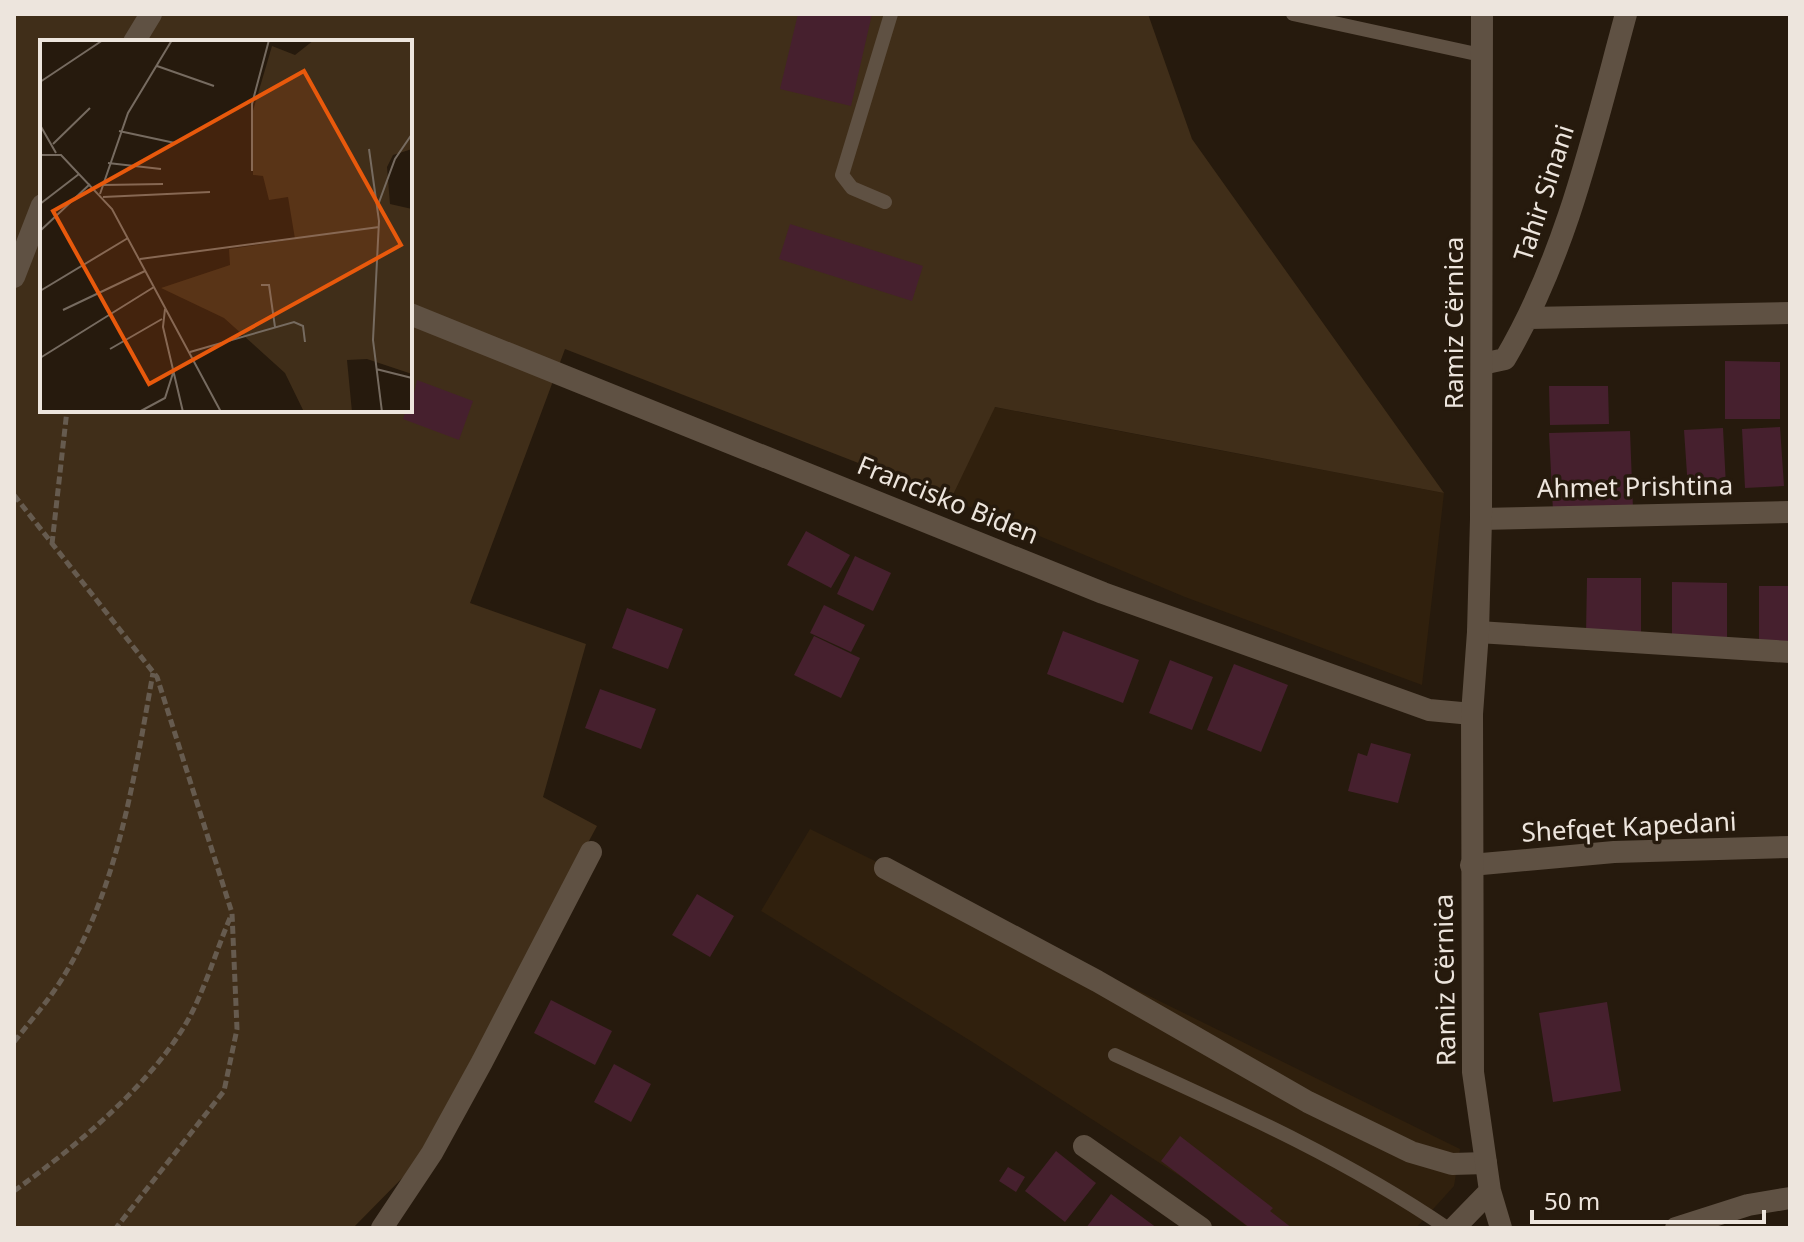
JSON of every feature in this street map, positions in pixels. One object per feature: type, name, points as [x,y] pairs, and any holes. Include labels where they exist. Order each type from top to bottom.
[{"type":"street","points":[[135,40],[151,14]]},
{"type":"street","name":"Ramiz Cërnica","points":[[1482,14],[1481,519],[1472,714],[1473,1072],[1490,1191],[1501,1228]]},
{"type":"street","name":"Tahir Sinani","points":[[1482,364],[1505,359],[1529,318],[1550,271],[1626,14]]},
{"type":"street","points":[[14,277],[40,210]]},
{"type":"street","points":[[1529,318],[1790,313]]},
{"type":"street","name":"Francisko Biden","points":[[412,315],[1103,593],[1429,710],[1472,714]]},
{"type":"street","name":"Ahmet Prishtina","points":[[1481,519],[1790,512]]},
{"type":"street","points":[[1478,632],[1790,652]]},
{"type":"street","name":"Shefqet Kapedani","points":[[1471,865],[1614,852],[1790,847]]},
{"type":"street","points":[[382,1228],[432,1153],[591,852]]},
{"type":"street","points":[[885,868],[1097,981],[1308,1102],[1411,1152],[1452,1164],[1486,1163]]},
{"type":"street","points":[[1084,1146],[1201,1228]]},
{"type":"street","points":[[1454,1228],[1490,1191]]},
{"type":"street","points":[[1676,1228],[1748,1205],[1790,1198]]},
{"type":"lane","points":[[885,202],[852,188],[842,175],[891,14]]},
{"type":"lane","points":[[1293,14],[1481,55]]},
{"type":"lane","points":[[1115,1055],[1293,1136],[1393,1191],[1447,1228]]},
{"type":"path","points":[[52,545],[67,412]]},
{"type":"path","points":[[14,495],[153,672],[232,913],[237,1029],[224,1091],[116,1228]]},
{"type":"path","points":[[14,1042],[56,987],[85,936],[127,816],[153,672]]},
{"type":"path","points":[[14,1191],[49,1166],[132,1093],[188,1021],[232,913]]},
{"type":"shaded area","points":[[14,14],[1148,14],[1192,139],[1444,493],[995,407],[951,499],[565,349],[470,603],[586,644],[543,797],[597,826],[415,1165],[353,1228],[14,1228]]},
{"type":"shaded area","points":[[994,407],[1444,493],[1422,685],[1185,597],[951,499]]},
{"type":"shaded area","points":[[810,829],[1460,1149],[1454,1186],[1416,1228],[1249,1228],[1186,1180],[761,911]]},
{"type":"building","points":[[798,14],[872,14],[851,106],[780,89]]},
{"type":"building","points":[[790,224],[923,266],[912,301],[779,259]]},
{"type":"building","points":[[1725,361],[1780,362],[1780,419],[1725,419]]},
{"type":"building","points":[[417,380],[473,401],[459,440],[403,419],[405,412],[412,412]]},
{"type":"building","points":[[1549,386],[1608,386],[1609,424],[1550,425]]},
{"type":"building","points":[[1780,427],[1784,486],[1745,488],[1742,429]]},
{"type":"building","points":[[1723,428],[1726,486],[1688,489],[1684,430]]},
{"type":"building","points":[[1630,431],[1633,509],[1553,511],[1549,433]]},
{"type":"building","points":[[806,531],[850,555],[831,588],[787,565]]},
{"type":"building","points":[[855,556],[891,573],[873,611],[837,594]]},
{"type":"building","points":[[1587,578],[1641,578],[1641,635],[1586,634]]},
{"type":"building","points":[[1672,582],[1727,583],[1727,639],[1672,639]]},
{"type":"building","points":[[1759,586],[1790,586],[1790,643],[1759,643]]},
{"type":"building","points":[[824,605],[865,625],[851,652],[810,633]]},
{"type":"building","points":[[627,608],[683,629],[668,669],[612,648]]},
{"type":"building","points":[[1063,631],[1139,660],[1123,703],[1047,674]]},
{"type":"building","points":[[814,636],[860,658],[841,698],[794,675]]},
{"type":"building","points":[[1170,660],[1213,677],[1192,730],[1149,713]]},
{"type":"building","points":[[1234,664],[1288,685],[1261,752],[1207,730]]},
{"type":"building","points":[[600,689],[656,709],[641,749],[585,728]]},
{"type":"building","points":[[1371,743],[1411,754],[1398,803],[1348,791],[1358,753],[1367,756]]},
{"type":"building","points":[[697,894],[734,916],[710,957],[672,935]]},
{"type":"building","points":[[551,1000],[612,1031],[595,1065],[534,1033]]},
{"type":"building","points":[[1607,1002],[1621,1091],[1553,1102],[1539,1013]]},
{"type":"building","points":[[614,1064],[651,1084],[631,1122],[594,1102]]},
{"type":"building","points":[[1180,1136],[1273,1208],[1270,1211],[1292,1228],[1250,1228],[1161,1161]]},
{"type":"building","points":[[1056,1151],[1096,1183],[1065,1222],[1025,1191]]},
{"type":"building","points":[[1008,1167],[1025,1177],[1016,1192],[999,1181]]},
{"type":"building","points":[[1111,1194],[1157,1228],[1086,1228]]}]
